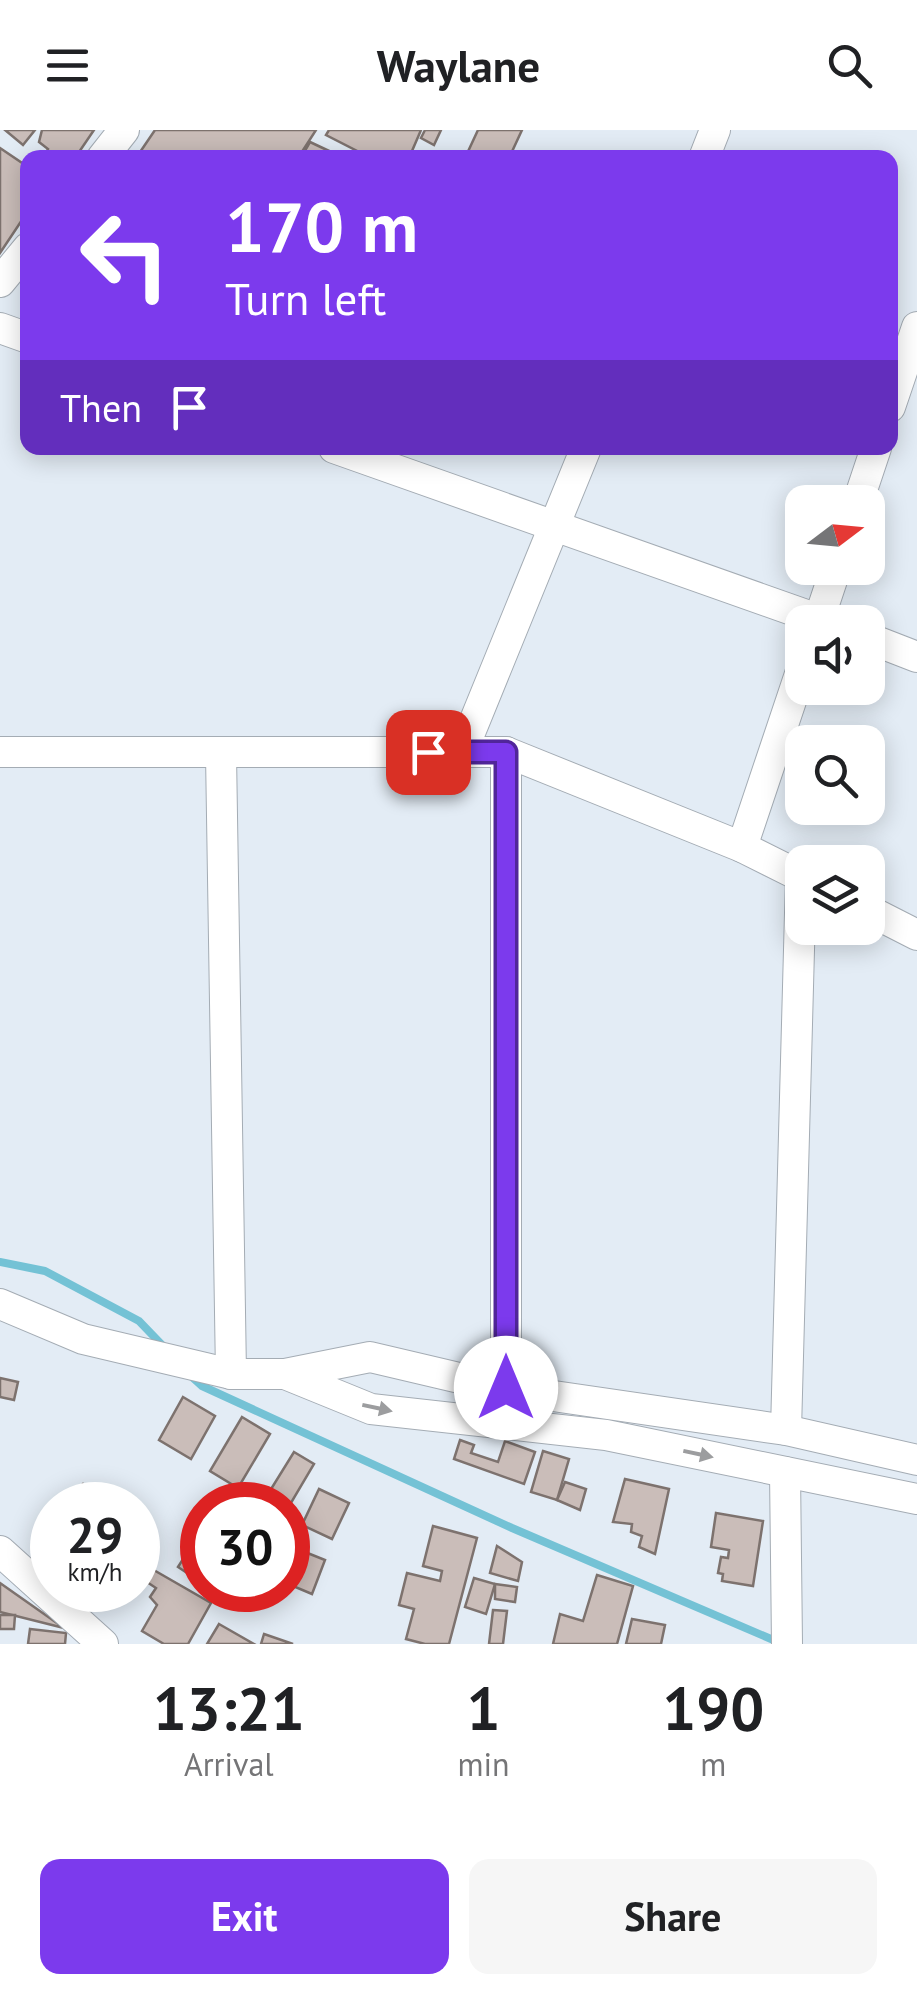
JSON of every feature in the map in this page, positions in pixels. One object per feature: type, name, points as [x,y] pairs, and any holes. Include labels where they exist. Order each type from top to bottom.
[{"type":"street","points":[[108,150],[124,130]]},
{"type":"street","points":[[0,282],[20,258]]},
{"type":"street","points":[[898,383],[917,327]]},
{"type":"street","points":[[354,455],[785,609]]},
{"type":"street","points":[[462,752],[583,455]]},
{"type":"street","points":[[864,485],[874,455]]},
{"type":"street","points":[[885,645],[917,657]]},
{"type":"street","points":[[742,848],[790,705]]},
{"type":"street","points":[[0,752],[506,752],[785,868]]},
{"type":"street","points":[[506,752],[506,1388]]},
{"type":"street","points":[[221,754],[231,1374]]},
{"type":"street","points":[[885,919],[917,935]]},
{"type":"street","points":[[786,1430],[800,945]]},
{"type":"street","points":[[0,1304],[83,1339],[231,1374],[286,1374],[370,1357],[506,1388],[786,1430],[917,1460]]},
{"type":"street","points":[[286,1374],[371,1409],[606,1435],[917,1499]]},
{"type":"street","points":[[785,1472],[788,1644]]},
{"type":"street","points":[[0,1550],[103,1644]]},
{"type":"building","points":[[5,130],[35,130],[23,145]]},
{"type":"building","points":[[42,130],[94,130],[80,150],[47,150],[39,142]]},
{"type":"building","points":[[155,130],[316,130],[303,150],[141,150]]},
{"type":"building","points":[[329,130],[421,130],[412,150],[355,150],[326,135]]},
{"type":"building","points":[[425,130],[441,130],[434,145],[421,138]]},
{"type":"building","points":[[478,130],[522,130],[513,150],[469,150]]},
{"type":"building","points":[[310,142],[327,150],[305,150]]},
{"type":"building","points":[[0,148],[20,162],[20,223],[0,253]]},
{"type":"building","points":[[0,1378],[18,1382],[14,1400],[0,1397]]},
{"type":"building","points":[[183,1397],[215,1416],[191,1459],[159,1440]]},
{"type":"building","points":[[242,1417],[270,1434],[242,1482],[228,1482],[210,1471]]},
{"type":"building","points":[[460,1440],[474,1445],[471,1453],[498,1462],[505,1441],[535,1452],[524,1484],[454,1459]]},
{"type":"building","points":[[543,1451],[569,1459],[557,1500],[531,1492]]},
{"type":"building","points":[[294,1452],[314,1464],[303,1482],[275,1482]]},
{"type":"building","points":[[625,1479],[669,1489],[655,1554],[639,1547],[642,1536],[631,1532],[632,1524],[613,1522]]},
{"type":"building","points":[[565,1482],[586,1489],[580,1510],[557,1500]]},
{"type":"building","points":[[319,1489],[349,1503],[332,1539],[310,1529],[310,1508]]},
{"type":"building","points":[[716,1513],[763,1521],[753,1586],[722,1581],[723,1574],[718,1573],[721,1557],[728,1558],[729,1550],[711,1547]]},
{"type":"building","points":[[433,1526],[477,1538],[449,1644],[406,1639],[414,1609],[399,1605],[407,1573],[440,1581],[442,1571],[423,1566]]},
{"type":"building","points":[[497,1546],[522,1562],[518,1581],[490,1573]]},
{"type":"building","points":[[310,1554],[325,1560],[310,1593]]},
{"type":"building","points":[[160,1574],[180,1585],[180,1612],[206,1612],[188,1644],[164,1644],[142,1631],[153,1612],[160,1612]]},
{"type":"building","points":[[597,1575],[633,1586],[617,1644],[553,1644],[560,1614],[583,1621]]},
{"type":"building","points":[[474,1578],[495,1584],[486,1614],[465,1607]]},
{"type":"building","points":[[0,1583],[30,1604],[30,1612],[41,1612],[64,1628],[0,1612]]},
{"type":"building","points":[[495,1584],[517,1587],[515,1602],[495,1599]]},
{"type":"building","points":[[493,1610],[507,1611],[503,1644],[489,1644]]},
{"type":"building","points":[[0,1615],[15,1615],[14,1629],[0,1629]]},
{"type":"building","points":[[632,1619],[665,1625],[661,1644],[626,1644]]},
{"type":"building","points":[[219,1624],[254,1644],[207,1644]]},
{"type":"building","points":[[30,1629],[66,1633],[65,1644],[28,1644]]},
{"type":"building","points":[[264,1634],[293,1644],[261,1644]]},
{"type":"waterway","points":[[0,1262],[45,1271],[139,1321],[164,1347]]},
{"type":"waterway","points":[[191,1376],[202,1386],[512,1528],[778,1642]]},
{"type":"route","points":[[428,752],[506,752],[506,1388]]}]
